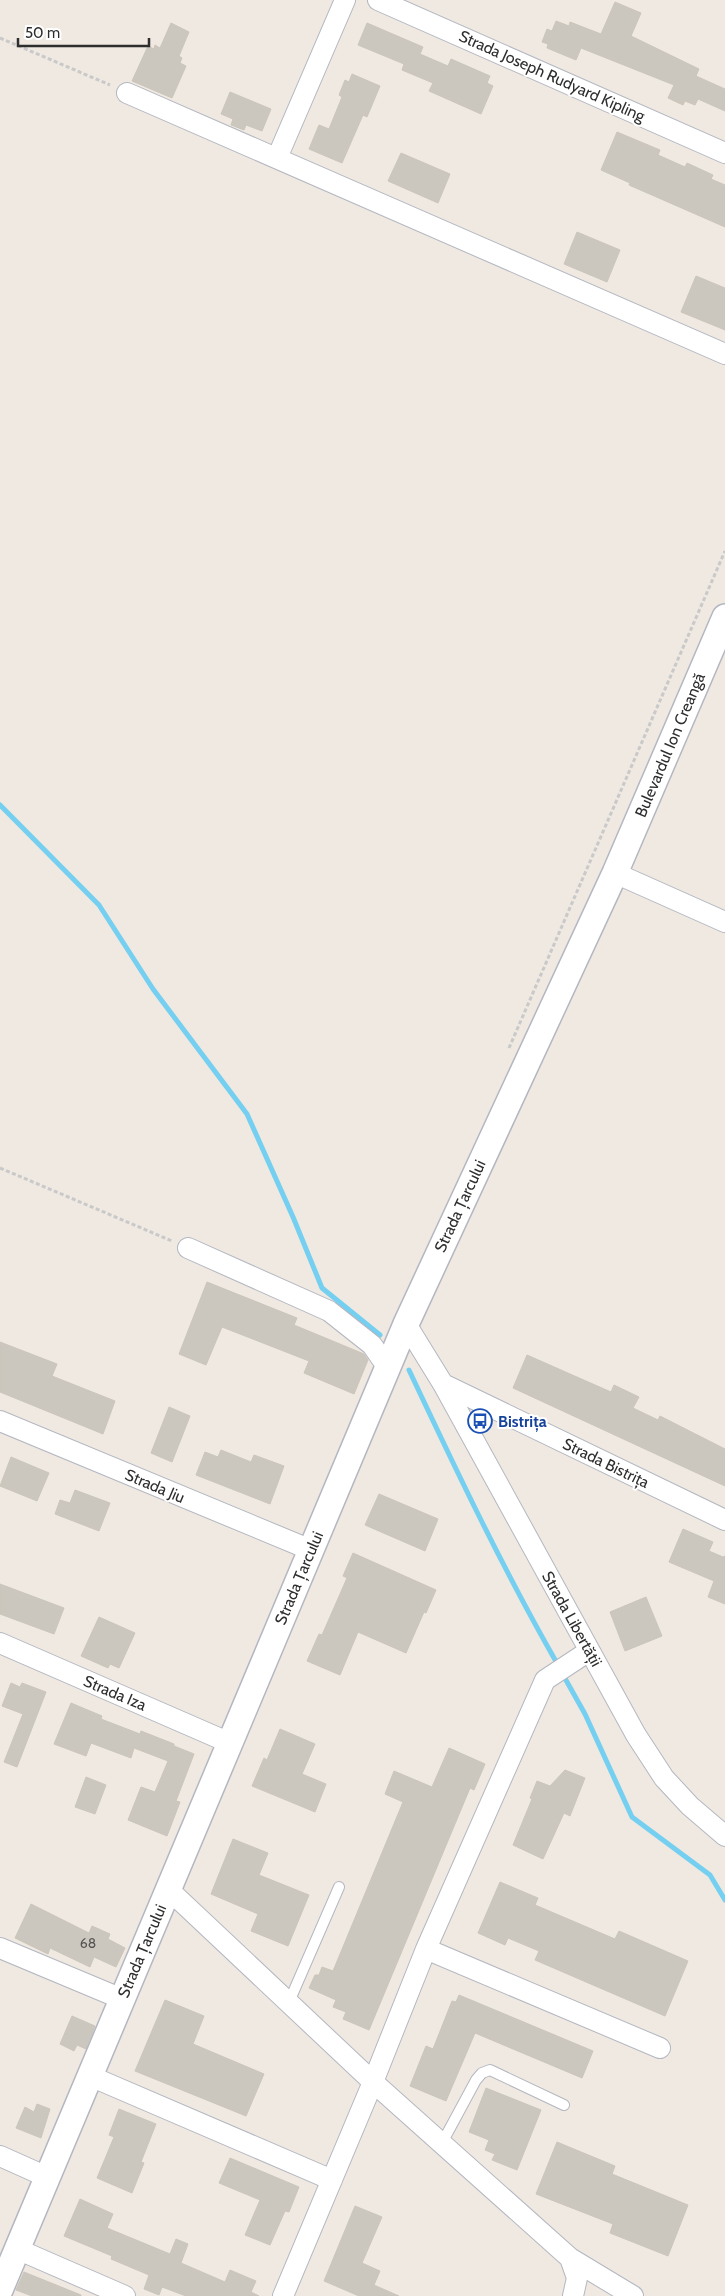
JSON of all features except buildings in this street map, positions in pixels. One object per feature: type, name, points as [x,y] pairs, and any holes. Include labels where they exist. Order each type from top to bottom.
[{"type":"street","points":[[277,158],[345,0]]},
{"type":"street","name":"Strada Joseph Rudyard Kipling","points":[[378,0],[725,152]]},
{"type":"street","points":[[127,92],[725,354]]},
{"type":"street","name":"Bulevardul Ion Creangă","points":[[614,873],[719,648],[725,618]]},
{"type":"street","points":[[614,873],[725,922]]},
{"type":"street","name":"Strada Țarcului","points":[[0,2290],[406,1324],[614,873]]},
{"type":"street","points":[[188,1248],[329,1311],[372,1345],[388,1368]]},
{"type":"street","points":[[406,1324],[442,1384]]},
{"type":"street","name":"Strada Bistrița","points":[[442,1384],[725,1520]]},
{"type":"street","name":"Strada Libertății","points":[[442,1384],[636,1735],[664,1778],[690,1806],[725,1836]]},
{"type":"street","name":"Strada Jiu","points":[[0,1420],[311,1550]]},
{"type":"street","name":"Strada Iza","points":[[0,1643],[230,1742]]},
{"type":"street","points":[[283,2296],[373,2082],[426,1949],[545,1680],[589,1651]]},
{"type":"street","points":[[168,1889],[373,2082],[570,2258],[633,2296]]},
{"type":"street","points":[[0,1948],[122,1999]]},
{"type":"street","points":[[426,1949],[660,2048]]},
{"type":"street","points":[[90,2076],[332,2180]]},
{"type":"street","points":[[0,2156],[48,2177]]},
{"type":"street","points":[[17,2249],[125,2296]]},
{"type":"street","points":[[570,2258],[577,2278],[573,2296]]},
{"type":"lane","points":[[289,2002],[339,1887]]},
{"type":"lane","points":[[442,2143],[476,2080],[482,2073],[490,2070],[564,2105]]},
{"type":"path","points":[[0,38],[127,92]]},
{"type":"path","points":[[508,1049],[725,551]]},
{"type":"path","points":[[0,1168],[188,1248]]},
{"type":"waterway","points":[[0,805],[99,905],[153,989],[247,1114],[322,1288],[380,1335]]},
{"type":"waterway","points":[[409,1370],[499,1556],[558,1665]]},
{"type":"waterway","points":[[562,1673],[585,1714],[632,1817],[710,1875],[725,1900]]},
{"type":"place","name":"Bistrița","points":[[480,1421]]}]
